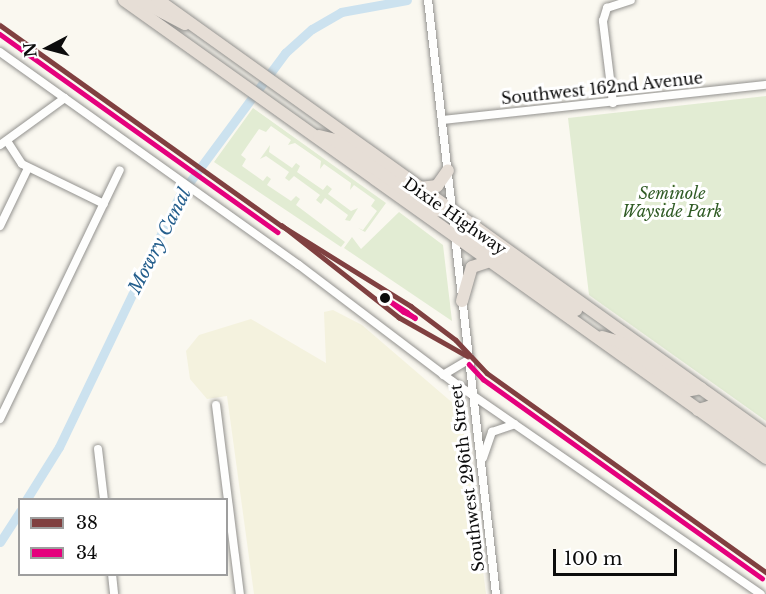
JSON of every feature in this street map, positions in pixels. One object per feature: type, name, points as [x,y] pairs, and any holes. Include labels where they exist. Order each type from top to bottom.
[{"type":"highway","name":"Dixie Highway","points":[[124,0],[766,459]]},
{"type":"highway","points":[[139,0],[168,19],[195,27]]},
{"type":"highway","name":"Dixie Highway","points":[[158,0],[766,435]]},
{"type":"highway","points":[[312,134],[335,140],[433,210],[454,212]]},
{"type":"highway","points":[[420,188],[437,186],[448,170]]},
{"type":"highway","points":[[457,238],[481,243],[576,310],[603,319]]},
{"type":"highway","points":[[462,302],[472,267],[490,261]]},
{"type":"highway","points":[[592,334],[620,342],[687,391],[700,388]]},
{"type":"highway","points":[[698,410],[709,407],[766,446]]},
{"type":"street","points":[[613,102],[603,21],[607,8],[631,0]]},
{"type":"street","name":"Southwest 296th Street","points":[[429,4],[496,594]]},
{"type":"street","points":[[0,52],[194,190],[443,375],[761,594]]},
{"type":"street","name":"Southwest 162nd Avenue","points":[[442,120],[766,85]]},
{"type":"street","points":[[65,98],[3,143],[15,158],[28,168],[104,204]]},
{"type":"street","points":[[0,226],[28,168]]},
{"type":"street","points":[[0,419],[120,170]]},
{"type":"street","points":[[443,375],[468,360]]},
{"type":"street","points":[[216,405],[228,498]]},
{"type":"street","points":[[482,464],[492,432],[515,424]]},
{"type":"street","points":[[98,450],[104,498]]},
{"type":"street","points":[[228,500],[240,594]]},
{"type":"street","points":[[112,576],[114,594]]},
{"type":"shaded area","points":[[333,310],[362,325],[462,411],[486,594],[254,594],[227,396],[207,399],[190,379],[186,351],[199,335],[251,319],[326,363],[324,312]]},
{"type":"green space","name":"Seminole Wayside Park","points":[[766,96],[766,421],[589,295],[568,118]]},
{"type":"green space","points":[[253,108],[386,203],[365,232],[358,228],[363,230],[377,211],[371,206],[375,200],[354,185],[350,190],[351,183],[324,164],[320,169],[321,161],[295,143],[288,145],[291,140],[271,126],[266,132],[259,129],[241,155],[246,159],[242,166],[263,181],[267,176],[271,179],[267,185],[291,201],[296,196],[300,199],[296,205],[345,242],[341,247],[214,162]]},
{"type":"green space","points":[[270,145],[269,152],[292,168],[296,163],[300,166],[297,172],[323,190],[327,185],[332,189],[328,194],[351,211],[358,208],[350,221],[345,220],[348,215],[325,198],[321,204],[316,200],[320,195],[294,176],[289,181],[285,178],[289,172],[266,156],[260,159]]},
{"type":"green space","points":[[399,212],[443,245],[452,321],[344,248],[352,237],[361,249]]},
{"type":"waterway","name":"Mowry Canal","points":[[27,498],[59,447],[180,195],[285,53],[312,29],[341,12],[407,0]]},
{"type":"waterway","name":"Mowry Canal","points":[[0,542],[18,514]]},
{"type":"transit line","name":"38","points":[[0,25],[282,226]]},
{"type":"transit line","name":"34","points":[[0,34],[278,232]]},
{"type":"transit line","name":"38","points":[[468,357],[399,318],[282,226],[411,306],[456,340],[487,373],[766,572]]},
{"type":"transit line","name":"34","points":[[385,298],[407,312],[415,318],[403,312],[385,298]]},
{"type":"transit line","name":"34","points":[[469,364],[483,379],[762,578]]}]
